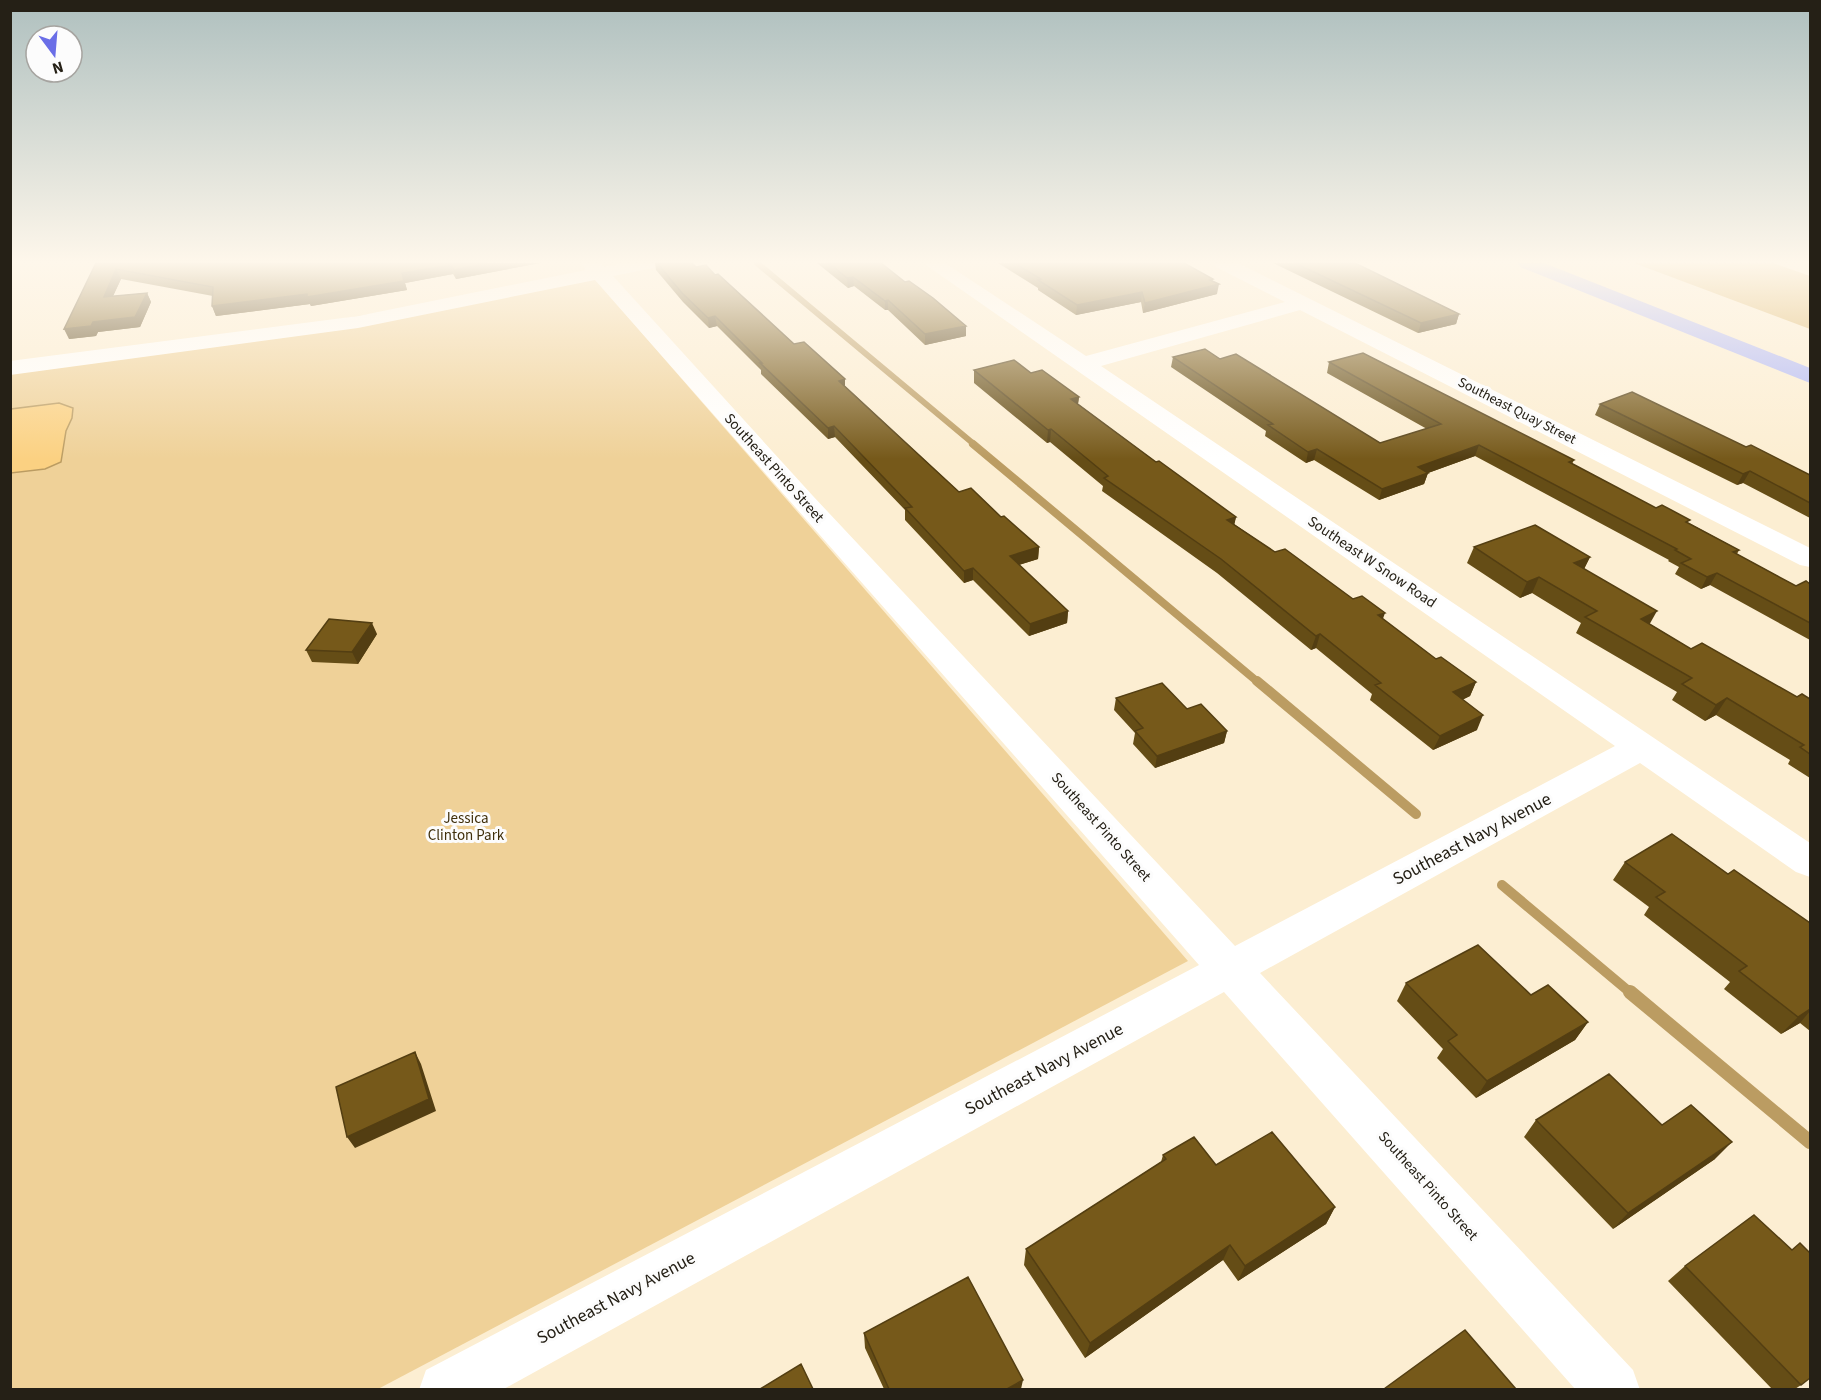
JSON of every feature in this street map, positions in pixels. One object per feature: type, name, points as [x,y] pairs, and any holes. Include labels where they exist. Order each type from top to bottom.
[{"type":"highway","points":[[1691,328],[1810,376]]},
{"type":"highway","points":[[1734,328],[1810,358]]},
{"type":"street","points":[[10,368],[310,328]]},
{"type":"street","name":"Southeast Pinto Street","points":[[649,328],[796,493],[1613,1389]]},
{"type":"street","name":"Southeast W Snow Road","points":[[1030,328],[1810,862]]},
{"type":"street","points":[[1083,364],[1212,328]]},
{"type":"street","name":"Southeast Quay Street","points":[[1353,328],[1810,559]]},
{"type":"street","name":"Southeast Navy Avenue","points":[[446,1389],[1642,747]]},
{"type":"green space","name":"Jessica Clinton Park","points":[[282,328],[638,328],[1188,961],[378,1389],[11,1389],[11,372]]},
{"type":"shaded area","points":[[59,403],[73,408],[72,418],[66,431],[61,462],[45,469],[11,473],[11,409]]},
{"type":"building","points":[[727,328],[777,328],[794,344],[804,342],[845,379],[839,381],[959,492],[971,488],[1001,517],[1004,516],[1039,547],[1010,556],[1068,611],[1030,624],[973,568],[964,571],[905,508],[912,507],[834,426],[828,428],[760,363],[762,363]]},
{"type":"building","points":[[919,328],[954,328],[925,334]]},
{"type":"building","points":[[1205,349],[1220,359],[1236,354],[1380,443],[1441,424],[1329,362],[1363,353],[1574,460],[1569,462],[1656,508],[1662,505],[1690,520],[1686,522],[1739,550],[1733,552],[1796,586],[1806,581],[1810,584],[1810,623],[1717,573],[1707,577],[1681,563],[1691,559],[1675,550],[1677,549],[1479,445],[1418,467],[1428,473],[1382,489],[1317,449],[1308,452],[1268,425],[1273,424],[1173,357]]},
{"type":"building","points":[[1014,360],[1031,373],[1042,370],[1079,397],[1071,399],[1236,517],[1227,520],[1275,552],[1285,549],[1353,599],[1362,596],[1385,613],[1378,615],[1436,659],[1441,657],[1476,682],[1453,692],[1483,715],[1440,736],[1375,685],[1381,683],[1320,634],[1316,636],[1221,559],[1104,478],[1108,476],[974,370]]},
{"type":"building","points":[[1632,392],[1746,447],[1751,445],[1810,475],[1810,503],[1750,471],[1743,474],[1600,404]]},
{"type":"building","points":[[1535,525],[1590,557],[1574,563],[1657,611],[1641,619],[1691,649],[1702,643],[1797,697],[1802,694],[1810,699],[1810,754],[1800,747],[1804,745],[1727,698],[1716,705],[1682,684],[1692,678],[1585,617],[1597,611],[1539,577],[1527,582],[1474,547]]},
{"type":"building","points":[[329,619],[372,623],[352,652],[306,650]]},
{"type":"building","points":[[1162,683],[1187,709],[1201,704],[1227,731],[1157,756],[1135,731],[1143,728],[1116,698]]},
{"type":"building","points":[[1672,834],[1728,874],[1734,870],[1810,923],[1810,1009],[1798,1017],[1739,971],[1747,966],[1656,897],[1665,892],[1625,862]]},
{"type":"building","points":[[1478,945],[1531,995],[1548,985],[1588,1022],[1487,1081],[1448,1041],[1457,1035],[1406,983]]},
{"type":"building","points":[[415,1052],[429,1099],[347,1137],[336,1087]]},
{"type":"building","points":[[1609,1074],[1662,1125],[1691,1105],[1732,1142],[1628,1213],[1536,1120]]},
{"type":"building","points":[[1272,1132],[1335,1207],[1245,1266],[1230,1245],[1090,1343],[1026,1249],[1166,1159],[1163,1155],[1194,1137],[1216,1165]]},
{"type":"building","points":[[1754,1215],[1792,1250],[1800,1243],[1810,1253],[1810,1378],[1801,1385],[1685,1266]]},
{"type":"building","points":[[968,1277],[1023,1380],[1007,1389],[889,1389],[864,1333]]},
{"type":"building","points":[[1465,1330],[1516,1389],[1384,1389]]},
{"type":"building","points":[[801,1364],[813,1389],[760,1389]]},
{"type":"waterway","points":[[835,328],[975,445]]},
{"type":"waterway","points":[[973,444],[1259,683]]},
{"type":"waterway","points":[[1257,681],[1416,814]]},
{"type":"waterway","points":[[1502,885],[1632,994]]},
{"type":"waterway","points":[[1630,992],[1810,1142]]}]
